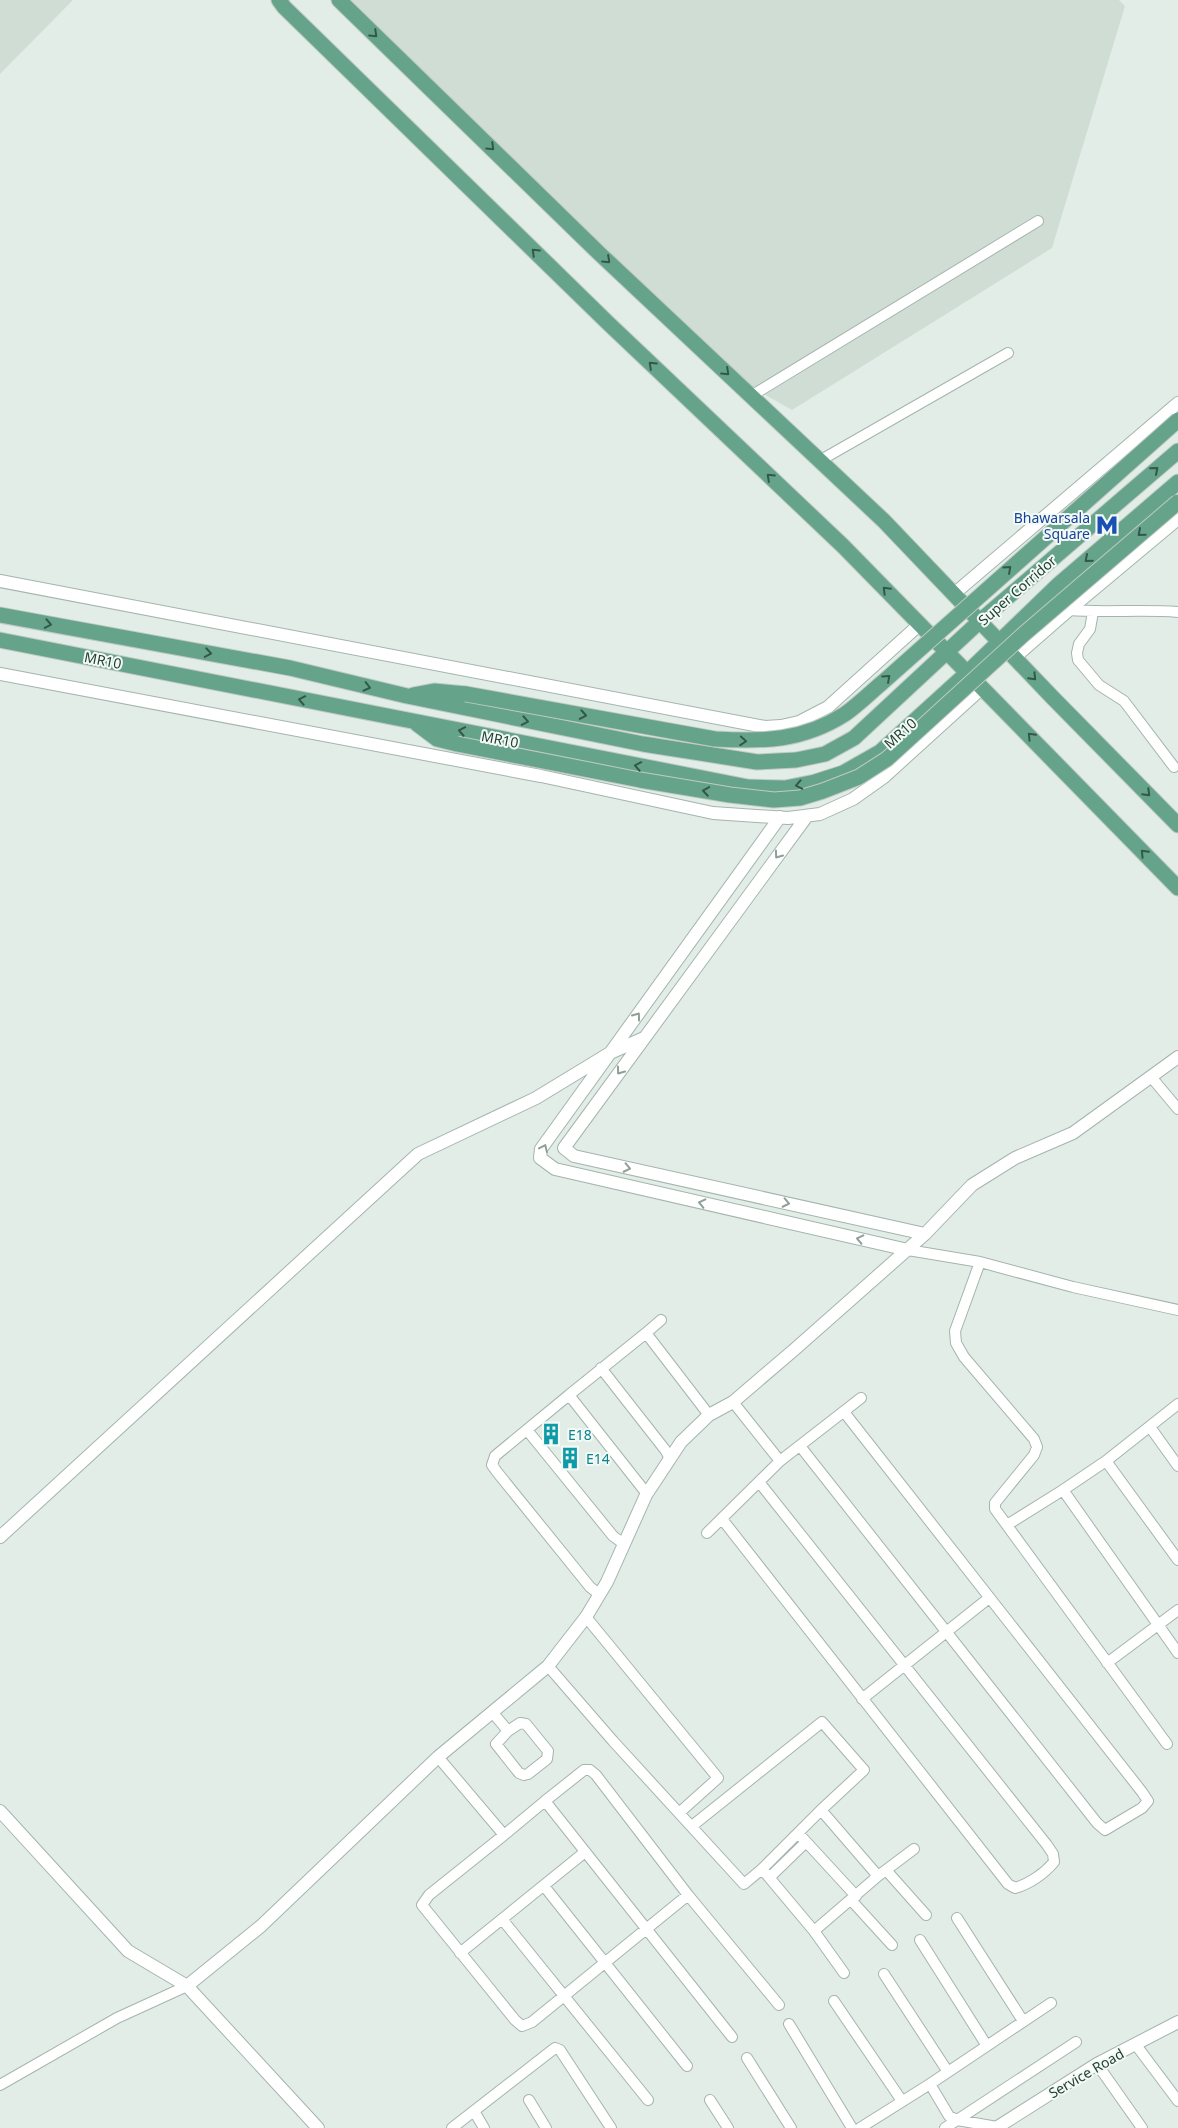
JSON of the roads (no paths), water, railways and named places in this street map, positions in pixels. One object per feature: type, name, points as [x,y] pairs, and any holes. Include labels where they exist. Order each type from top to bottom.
[{"type":"main road","points":[[280,0],[284,7],[396,118],[843,546],[1178,888]]},
{"type":"main road","points":[[339,0],[601,255],[821,460],[955,593],[1014,658],[1178,825]]},
{"type":"main road","points":[[407,696],[434,691],[466,694],[715,739],[761,741],[787,738],[818,729],[846,713],[883,682],[1178,420]]},
{"type":"main road","name":"Super Corridor","points":[[947,652],[980,621],[1178,451]]},
{"type":"main road","name":"Super Corridor","points":[[967,673],[1058,585],[1178,482]]},
{"type":"main road","points":[[415,722],[436,739],[640,780],[730,795],[774,800],[800,798],[859,777],[887,759],[1024,634],[1178,502]]},
{"type":"main road","name":"MR10","points":[[0,615],[290,668],[407,696],[643,744],[757,762],[796,760],[825,754],[854,738],[947,652]]},
{"type":"main road","name":"MR10","points":[[0,640],[748,787],[785,788],[816,782],[843,773],[880,752],[967,673]]},
{"type":"street","points":[[751,396],[1038,221]]},
{"type":"street","points":[[821,460],[1008,353]]},
{"type":"street","points":[[955,593],[1178,403]]},
{"type":"street","points":[[1014,658],[1068,610],[1178,519]]},
{"type":"street","points":[[0,581],[766,727],[799,722],[828,707],[920,624]]},
{"type":"street","points":[[1068,610],[1093,612],[1147,610],[1178,612]]},
{"type":"street","points":[[1093,612],[1090,628],[1079,644],[1078,660],[1099,685],[1124,700],[1174,767]]},
{"type":"street","points":[[0,674],[541,776],[713,813],[780,817],[820,814],[853,799],[884,777],[982,688]]},
{"type":"street","points":[[806,816],[564,1148],[574,1156],[925,1234]]},
{"type":"street","points":[[780,817],[541,1149],[540,1158],[555,1169],[908,1250],[980,1262],[1073,1287],[1178,1310]]},
{"type":"street","points":[[0,1537],[418,1154],[536,1098],[610,1054],[644,1038]]},
{"type":"street","points":[[0,2085],[117,2018],[187,1986],[261,1926],[438,1756],[548,1666],[586,1617],[624,1544],[647,1494],[681,1442],[709,1416],[733,1402],[908,1250],[972,1185],[1015,1158],[1073,1133],[1152,1078],[1178,1056]]},
{"type":"street","points":[[1152,1078],[1178,1109]]},
{"type":"street","points":[[980,1262],[955,1332],[956,1343],[964,1357],[1034,1439],[1037,1447],[1034,1455],[994,1504],[995,1508],[1167,1744]]},
{"type":"street","points":[[599,1594],[590,1586],[492,1465],[496,1456],[661,1320]]},
{"type":"street","points":[[646,1333],[709,1416]]},
{"type":"street","points":[[601,1368],[666,1451],[670,1459]]},
{"type":"street","points":[[569,1395],[647,1494]]},
{"type":"street","points":[[707,1533],[780,1461],[861,1398]]},
{"type":"street","points":[[733,1402],[780,1461]]},
{"type":"street","points":[[1007,1525],[1106,1461],[1178,1404]]},
{"type":"street","points":[[800,1446],[1098,1823],[1105,1830],[1142,1808],[1148,1801],[1142,1792],[844,1412]]},
{"type":"street","points":[[1150,1427],[1178,1466]]},
{"type":"street","points":[[527,1430],[613,1536],[624,1544]]},
{"type":"street","points":[[1106,1461],[1178,1560]]},
{"type":"street","points":[[722,1518],[1008,1884],[1015,1888],[1024,1885],[1049,1869],[1054,1862],[1053,1854],[759,1482]]},
{"type":"street","points":[[1063,1490],[1178,1653]]},
{"type":"street","points":[[862,1699],[989,1598]]},
{"type":"street","points":[[1107,1663],[1178,1610]]},
{"type":"street","points":[[586,1617],[718,1778],[679,1812]]},
{"type":"street","points":[[548,1666],[613,1741],[744,1884],[762,1869],[864,1770],[822,1722],[692,1826]]},
{"type":"street","points":[[493,1712],[508,1731]]},
{"type":"street","points":[[520,1723],[526,1724],[548,1751],[547,1759],[528,1774],[519,1773],[496,1744],[508,1731],[520,1723]]},
{"type":"street","points":[[438,1756],[504,1835]]},
{"type":"street","points":[[688,1895],[532,2022],[522,2026],[514,2020],[422,1904],[429,1895],[545,1801],[584,1770],[590,1770],[596,1775],[688,1895],[779,2005]]},
{"type":"street","points":[[545,1801],[732,2037]]},
{"type":"street","points":[[0,1810],[128,1950],[187,1986],[318,2128]]},
{"type":"street","points":[[821,1810],[926,1915]]},
{"type":"street","points":[[798,1833],[892,1945]]},
{"type":"street","points":[[770,1877],[806,1842]]},
{"type":"street","points":[[814,1931],[882,1873],[914,1849]]},
{"type":"street","points":[[460,1953],[585,1852]]},
{"type":"street","points":[[762,1869],[814,1931],[844,1973]]},
{"type":"street","points":[[544,1886],[688,2066]]},
{"type":"street","points":[[957,1918],[1023,2021]]},
{"type":"street","points":[[502,1919],[648,2100]]},
{"type":"street","points":[[920,1940],[987,2046]]},
{"type":"street","points":[[884,1974],[948,2072]]},
{"type":"street","points":[[834,2001],[902,2102]]},
{"type":"street","points":[[860,2128],[930,2084],[1051,2003]]},
{"type":"street","name":"Service Road","points":[[997,2128],[1097,2064],[1178,2022]]},
{"type":"street","points":[[789,2024],[852,2128]]},
{"type":"street","points":[[945,2128],[1076,2042]]},
{"type":"street","points":[[1136,2045],[1178,2101]]},
{"type":"street","points":[[452,2128],[555,2048],[560,2050],[610,2128]]},
{"type":"street","points":[[746,2058],[791,2128]]},
{"type":"street","points":[[1097,2064],[1142,2128]]},
{"type":"street","points":[[930,2084],[949,2116],[957,2120],[997,2128]]},
{"type":"street","points":[[529,2100],[546,2128]]},
{"type":"street","points":[[710,2100],[728,2128]]},
{"type":"street","points":[[474,2111],[484,2128]]},
{"type":"place","name":"Bhawarsala Square","points":[[1107,525]]},
{"type":"place","name":"E18","points":[[551,1434]]},
{"type":"place","name":"E14","points":[[570,1458]]}]
